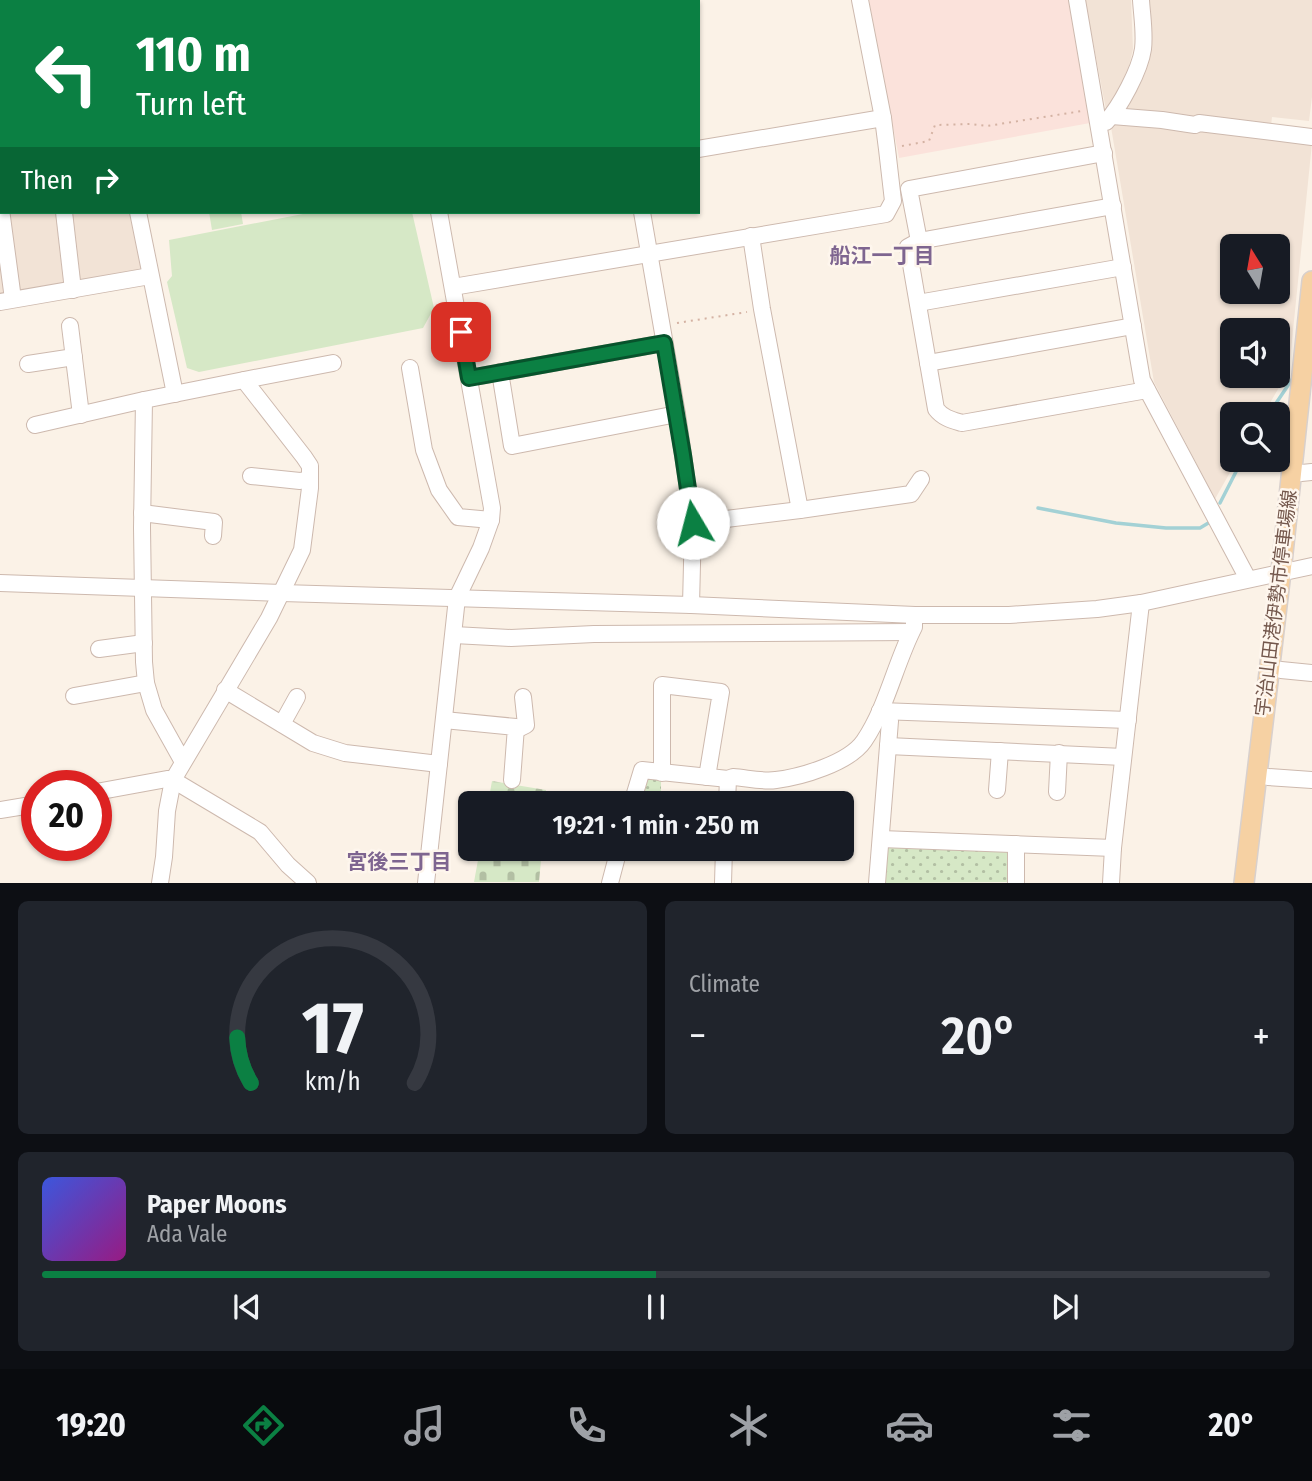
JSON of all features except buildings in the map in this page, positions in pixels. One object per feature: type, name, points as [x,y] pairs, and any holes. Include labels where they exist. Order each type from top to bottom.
[{"type":"main road","name":"宇治山田港伊勢市停車場線","points":[[1244,883],[1312,281]]},
{"type":"street","points":[[453,287],[886,214],[893,201],[887,149],[860,0]]},
{"type":"street","points":[[1077,0],[1142,380],[1248,579]]},
{"type":"street","points":[[1100,129],[1112,116],[1129,88],[1142,52],[1141,0]]},
{"type":"street","points":[[1112,116],[1312,136]]},
{"type":"street","points":[[700,149],[883,118]]},
{"type":"street","points":[[919,241],[909,189],[1104,153]]},
{"type":"street","points":[[1113,206],[919,241],[908,247],[936,409],[948,419],[962,423],[1147,390]]},
{"type":"street","points":[[1,214],[7,300],[150,276]]},
{"type":"street","points":[[64,214],[73,290]]},
{"type":"street","points":[[138,214],[175,394]]},
{"type":"street","points":[[426,883],[457,598],[481,548],[491,520],[492,508],[439,214]]},
{"type":"street","points":[[642,214],[693,523],[691,605]]},
{"type":"street","points":[[751,236],[800,510]]},
{"type":"street","points":[[918,303],[1123,267]]},
{"type":"street","points":[[70,326],[81,415]]},
{"type":"street","points":[[928,363],[1133,327]]},
{"type":"street","points":[[469,378],[664,343]]},
{"type":"street","points":[[28,364],[74,357]]},
{"type":"street","points":[[35,425],[144,400],[333,363]]},
{"type":"street","points":[[410,368],[424,450],[439,490],[457,517],[491,520]]},
{"type":"street","points":[[500,372],[512,446],[677,414]]},
{"type":"street","points":[[160,883],[173,780],[282,593],[302,550],[310,466],[244,380]]},
{"type":"street","points":[[144,400],[142,513],[146,683],[154,710],[183,762]]},
{"type":"street","points":[[1291,474],[1312,472]]},
{"type":"street","points":[[251,476],[300,481],[310,479]]},
{"type":"street","points":[[693,523],[911,494],[921,480]]},
{"type":"street","points":[[142,513],[216,522]]},
{"type":"street","points":[[0,583],[691,605],[915,615],[1009,615],[1141,603],[1312,566]]},
{"type":"street","points":[[1111,883],[1141,603]]},
{"type":"street","points":[[636,791],[642,771],[728,779],[733,777],[775,780],[809,772],[850,754],[864,741],[880,711],[914,627],[915,615]]},
{"type":"street","points":[[454,635],[511,638],[594,634],[911,632]]},
{"type":"street","points":[[99,649],[144,643]]},
{"type":"street","points":[[1281,670],[1312,673]]},
{"type":"street","points":[[74,696],[146,683]]},
{"type":"street","points":[[662,773],[662,685],[721,692],[707,777]]},
{"type":"street","points":[[225,690],[313,743],[345,753],[439,764]]},
{"type":"street","points":[[282,724],[297,697]]},
{"type":"street","points":[[516,730],[526,725],[523,697]]},
{"type":"street","points":[[880,711],[1128,720]]},
{"type":"street","points":[[877,883],[890,721],[880,711]]},
{"type":"street","points":[[444,720],[516,727],[512,779]]},
{"type":"street","points":[[888,746],[1123,757]]},
{"type":"street","points":[[997,790],[1000,751]]},
{"type":"street","points":[[1057,792],[1059,753]]},
{"type":"street","points":[[1268,777],[1312,780]]},
{"type":"street","points":[[728,779],[728,791]]},
{"type":"street","points":[[112,789],[173,780],[260,832],[301,880]]},
{"type":"street","points":[[0,810],[21,807]]},
{"type":"street","points":[[881,839],[1113,848]]},
{"type":"street","points":[[1016,883],[1017,845]]},
{"type":"street","points":[[610,883],[616,861]]},
{"type":"street","points":[[723,883],[724,861]]},
{"type":"path","points":[[887,149],[929,141],[935,125],[987,126],[1095,109]]},
{"type":"path","points":[[667,325],[762,309]]},
{"type":"shaded area","points":[[869,0],[1069,0],[1090,123],[899,158]]},
{"type":"shaded area","points":[[1085,0],[1131,0],[1133,49],[1125,83],[1106,110]]},
{"type":"shaded area","points":[[1150,0],[1312,0],[1312,97],[1309,121],[1272,117],[1271,126],[1124,112],[1152,36]]},
{"type":"shaded area","points":[[1115,122],[1312,143],[1290,360],[1290,318],[1220,318],[1220,388],[1279,388],[1271,402],[1220,402],[1220,472],[1230,472],[1215,499],[1154,382],[1111,127]]},
{"type":"shaded area","points":[[0,214],[131,214],[141,270],[0,296]]},
{"type":"green space","points":[[209,214],[241,214],[243,224],[212,230]]},
{"type":"green space","points":[[303,214],[412,214],[434,308],[423,328],[199,372],[187,368],[167,282],[172,276],[169,240]]},
{"type":"green space","points":[[649,778],[661,779],[661,791],[641,791],[643,783]]},
{"type":"green space","points":[[492,781],[546,790],[546,791],[490,791]]},
{"type":"green space","points":[[887,846],[1011,849],[1013,882],[884,883]]},
{"type":"green space","points":[[478,861],[541,861],[539,882],[474,882]]},
{"type":"waterway","points":[[1277,402],[1293,378]]},
{"type":"waterway","points":[[1220,503],[1236,472]]},
{"type":"waterway","points":[[1038,508],[1116,523],[1166,528],[1200,528],[1210,522]]},
{"type":"district","name":"船江一丁目","points":[[882,256]]},
{"type":"district","name":"宮後三丁目","points":[[399,862]]},
{"type":"route","points":[[461,332],[469,378],[664,343],[693,523]]}]
